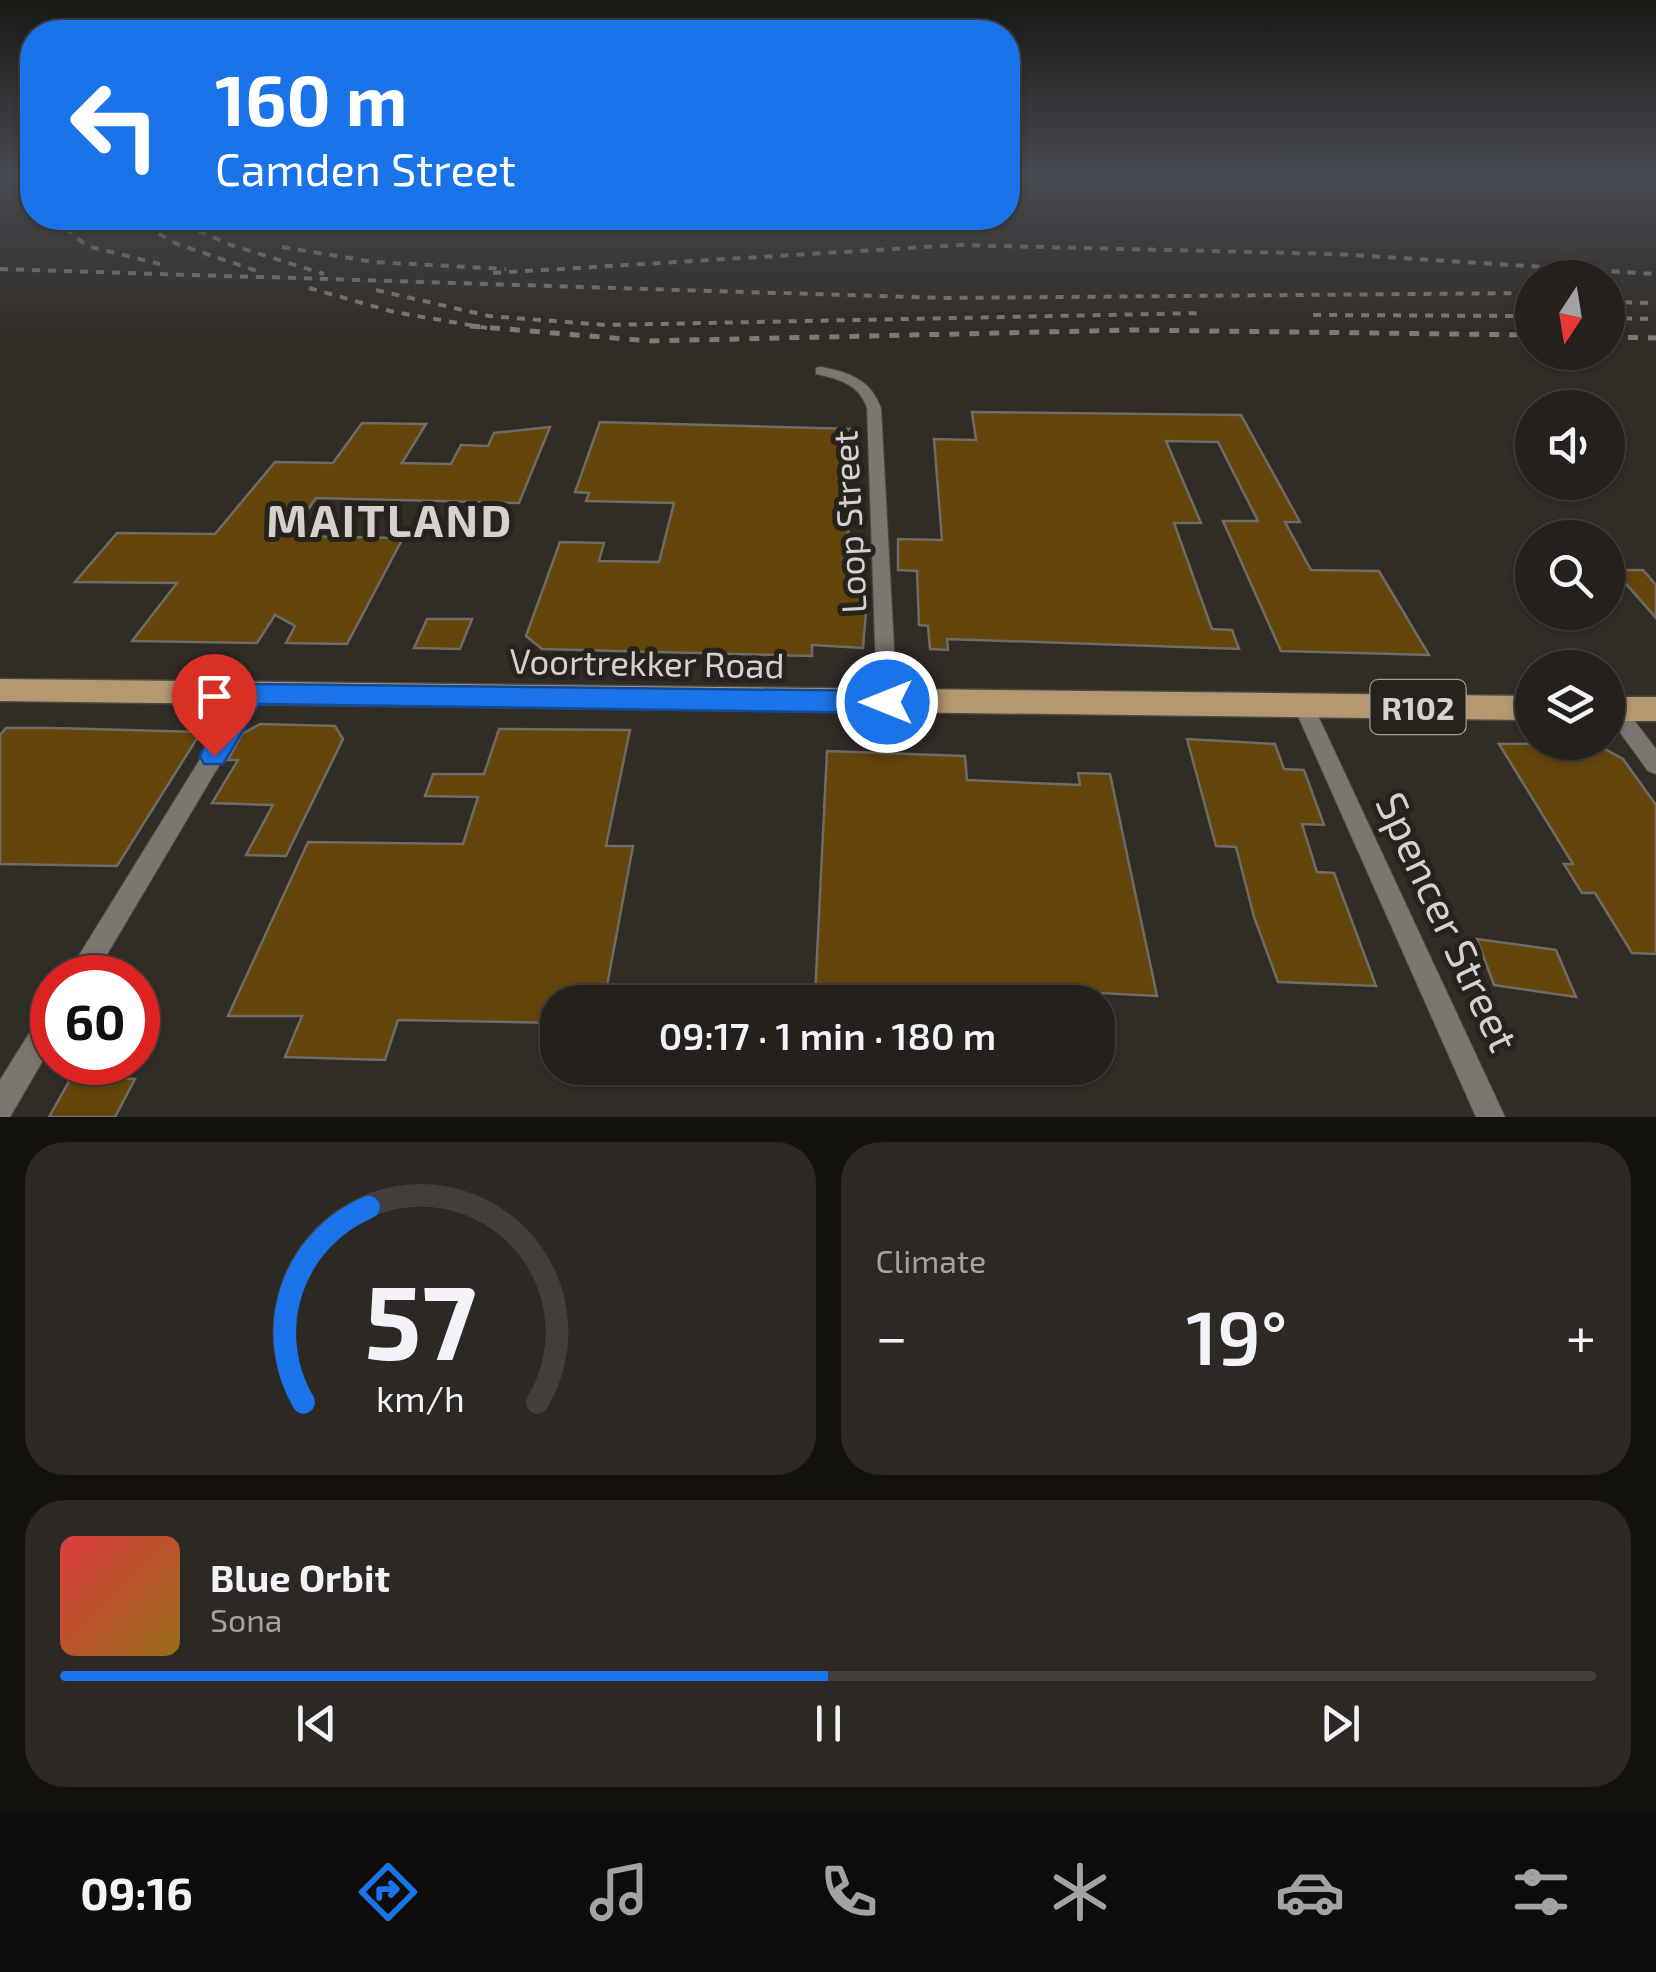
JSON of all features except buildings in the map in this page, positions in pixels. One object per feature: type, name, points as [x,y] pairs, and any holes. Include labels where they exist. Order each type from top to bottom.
[{"type":"main road","name":"Voortrekker Road","points":[[4,695],[251,694],[1515,708]]},
{"type":"main road","points":[[1625,709],[1656,710]]},
{"type":"street","name":"Loop Street","points":[[821,370],[856,381],[866,390],[874,408],[887,702]]},
{"type":"street","points":[[92,955],[251,694]]},
{"type":"street","name":"Spencer Street","points":[[1304,707],[1491,1117]]},
{"type":"street","points":[[1625,726],[1656,765]]},
{"type":"street","points":[[0,1107],[30,1057]]},
{"type":"railway","points":[[68,230],[87,246],[160,264]]},
{"type":"railway","points":[[152,230],[177,244],[257,271]]},
{"type":"railway","points":[[197,230],[324,274]]},
{"type":"railway","points":[[493,273],[959,245],[1336,254],[1656,274]]},
{"type":"railway","points":[[282,247],[374,262],[506,269]]},
{"type":"railway","points":[[0,269],[942,298],[1515,293]]},
{"type":"railway","points":[[309,288],[394,312],[480,327]]},
{"type":"railway","points":[[376,290],[489,316],[606,325],[1203,313]]},
{"type":"railway","points":[[1625,302],[1656,303]]},
{"type":"railway","points":[[1313,315],[1515,316]]},
{"type":"railway","points":[[1625,318],[1656,319]]},
{"type":"railway","points":[[470,326],[480,327]]},
{"type":"railway","points":[[480,327],[650,341],[1131,330],[1515,335]]},
{"type":"railway","points":[[480,327],[487,328]]},
{"type":"railway","points":[[1625,337],[1656,338]]},
{"type":"district","name":"MAITLAND","points":[[390,519]]},
{"type":"route","points":[[214,756],[251,694],[887,702]]}]
